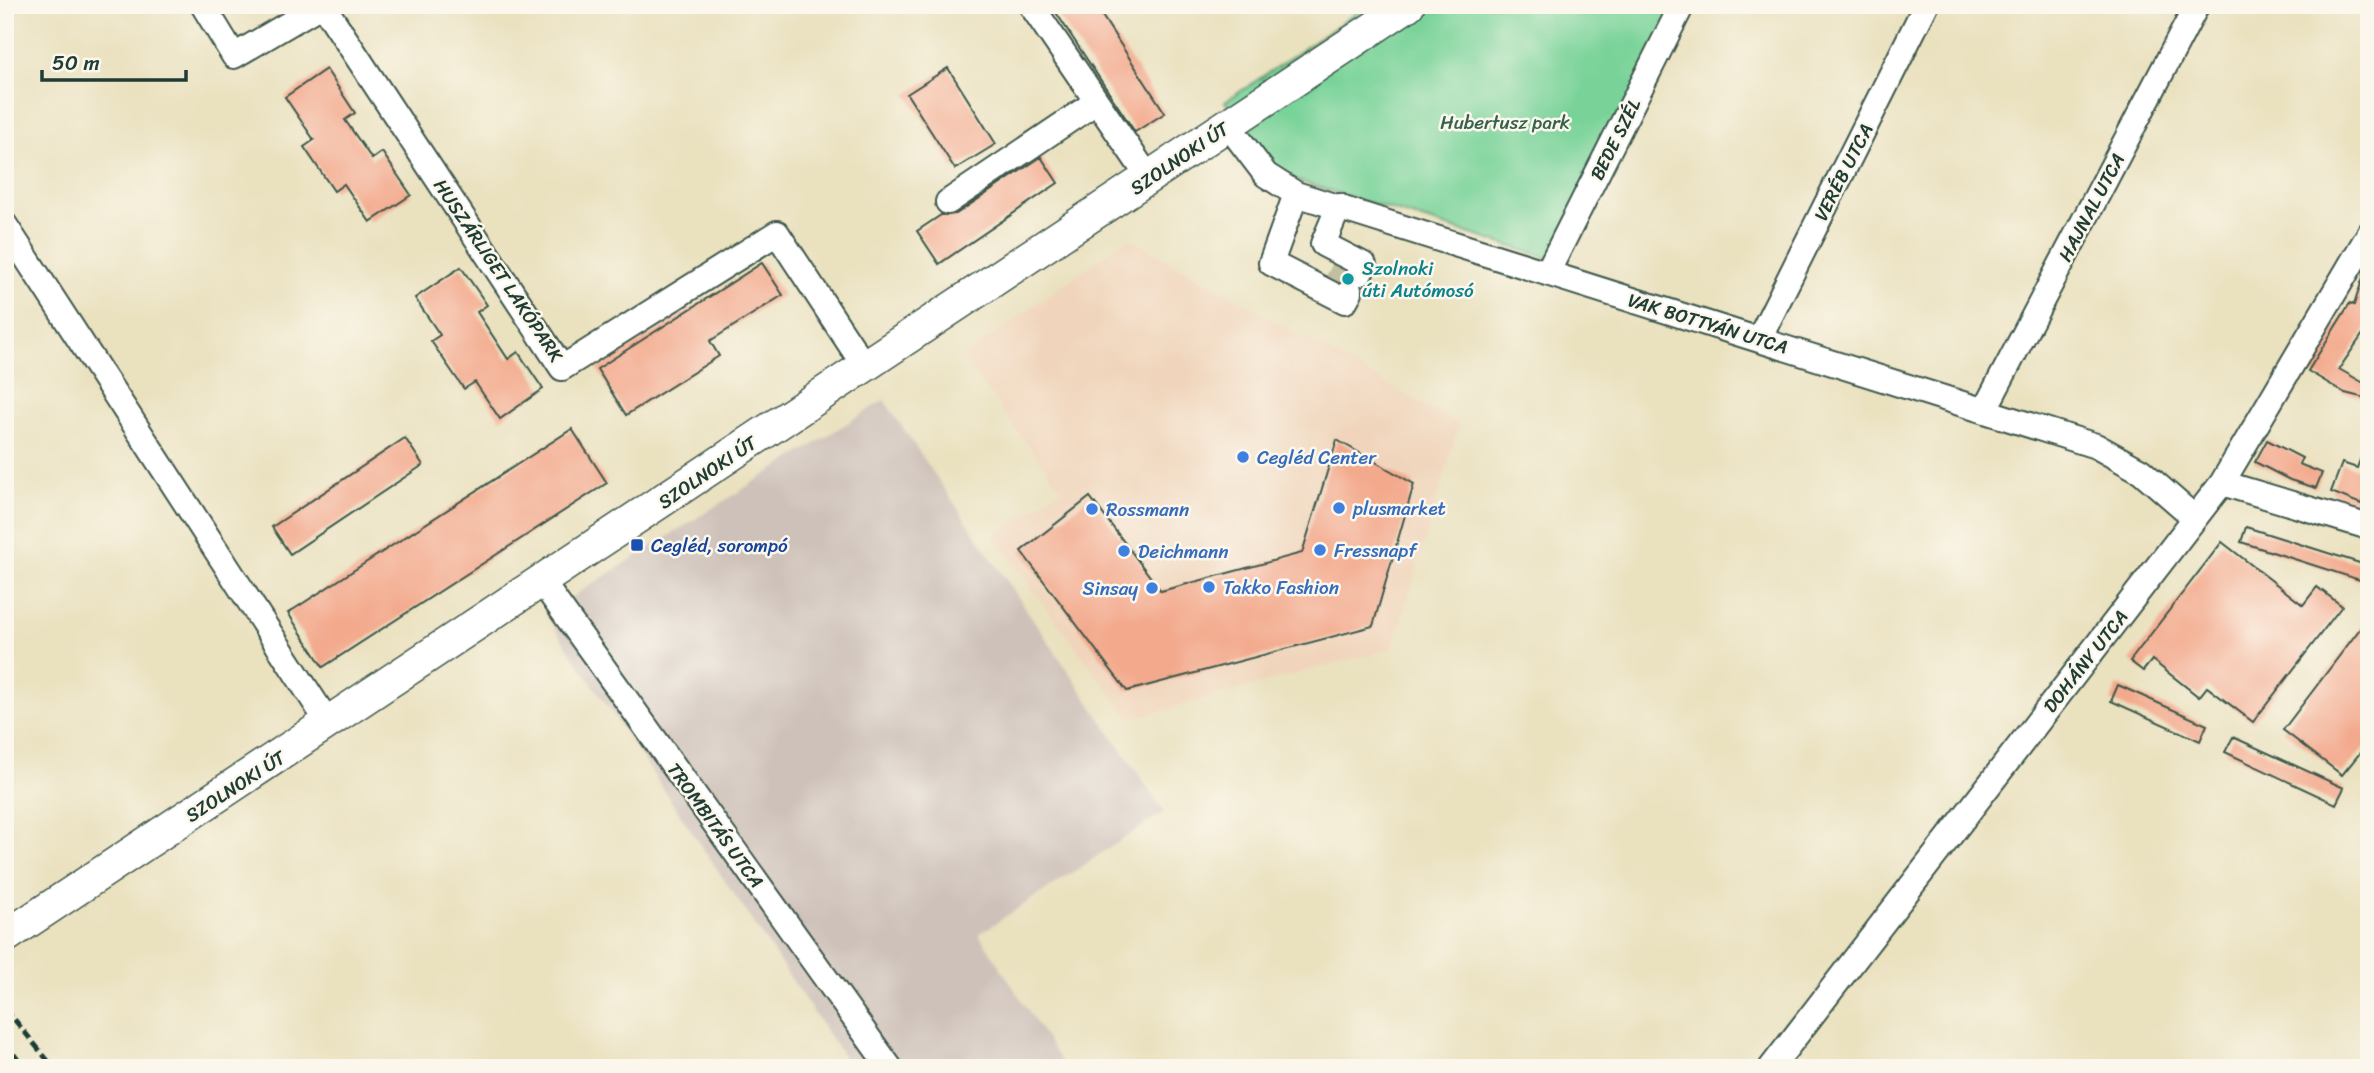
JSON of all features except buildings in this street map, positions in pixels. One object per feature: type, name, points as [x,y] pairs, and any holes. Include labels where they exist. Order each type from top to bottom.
[{"type":"main road","name":"SZOLNOKI ÚT","points":[[5,937],[1408,5]]},
{"type":"street","points":[[202,5],[234,56],[322,5]]},
{"type":"street","name":"HUSZÁRLIGET LAKÓPARK","points":[[322,5],[562,368],[776,233],[865,367]]},
{"type":"street","points":[[1031,5],[1149,178]]},
{"type":"street","name":"BEDE SZÉL","points":[[1547,273],[1682,5]]},
{"type":"street","name":"VERÉB UTCA","points":[[1759,339],[1926,5]]},
{"type":"street","name":"HAJNAL UTCA","points":[[1985,410],[2197,5]]},
{"type":"street","points":[[948,202],[1096,102]]},
{"type":"street","name":"VAK BOTTYÁN UTCA","points":[[1228,125],[1266,175],[1296,194],[2095,446],[2120,458],[2195,518]]},
{"type":"street","points":[[1296,194],[1271,263],[1340,275],[1323,244],[1339,206]]},
{"type":"street","points":[[5,225],[329,724]]},
{"type":"street","name":"DOHÁNY UTCA","points":[[1771,1068],[2222,483],[2369,234]]},
{"type":"street","points":[[2222,483],[2369,527]]},
{"type":"street","name":"TROMBITÁS UTCA","points":[[542,582],[890,1068]]},
{"type":"shaded area","name":"Cegléd Center","points":[[1129,238],[1459,425],[1393,648],[1130,719],[993,537],[1061,489],[962,357]]},
{"type":"shaded area","points":[[884,400],[1164,812],[979,934],[1065,1068],[851,1068],[545,614]]},
{"type":"green space","name":"Hubertusz park","points":[[1368,5],[1698,5],[1565,263],[1285,177],[1260,152],[1225,102]]},
{"type":"tunnel","points":[[1335,285],[1345,266]]},
{"type":"railway","points":[[5,1008],[54,1068]]},
{"type":"railway","points":[[5,1042],[24,1068]]},
{"type":"place","name":"Szolnoki úti Autómosó","points":[[1348,279]]},
{"type":"place","name":"Cegléd Center","points":[[1243,457]]},
{"type":"place","name":"plusmarket","points":[[1339,508]]},
{"type":"place","name":"Rossmann","points":[[1092,509]]},
{"type":"place","name":"Cegléd, sorompó","points":[[637,545]]},
{"type":"place","name":"Fressnapf","points":[[1320,550]]},
{"type":"place","name":"Deichmann","points":[[1124,551]]},
{"type":"place","name":"Takko Fashion","points":[[1209,587]]},
{"type":"place","name":"Sinsay","points":[[1152,588]]}]
